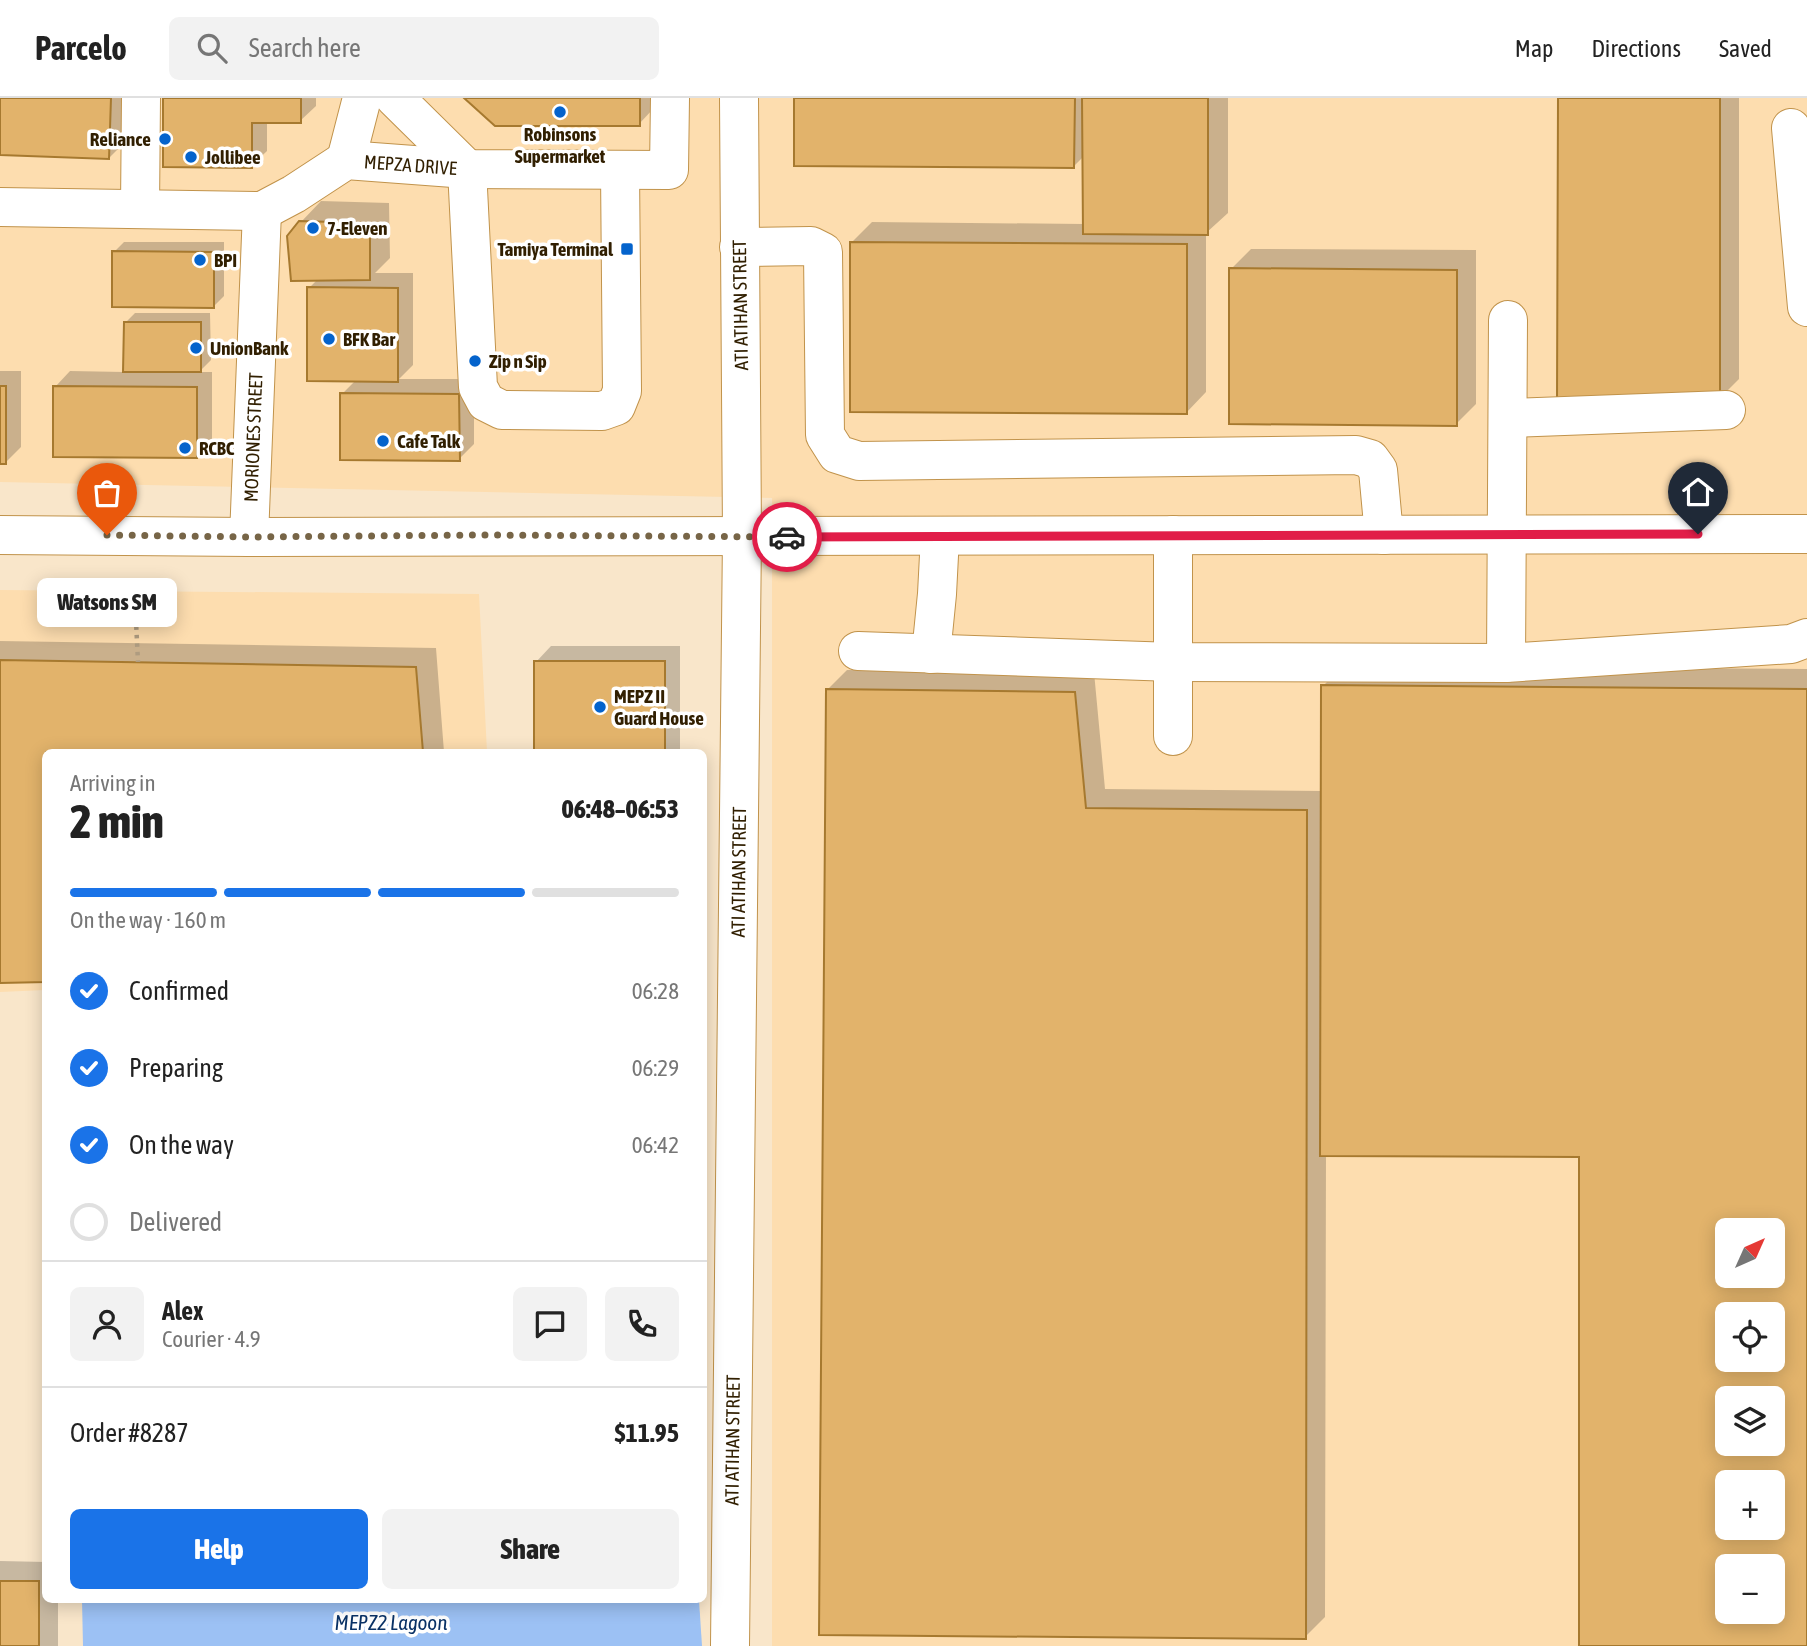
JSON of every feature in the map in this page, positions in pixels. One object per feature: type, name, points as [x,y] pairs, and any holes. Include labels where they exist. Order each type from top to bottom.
[{"type":"street","points":[[141,98],[141,208]]},
{"type":"street","points":[[346,160],[362,98]]},
{"type":"street","points":[[395,98],[467,169],[478,387],[486,402],[502,410],[602,411],[616,406],[622,391],[620,170]]},
{"type":"street","name":"MEPZA DRIVE","points":[[0,207],[262,211],[295,194],[346,160],[467,169],[669,170],[670,98]]},
{"type":"street","name":"ATI ATIHAN STREET","points":[[730,1646],[742,536],[739,98]]},
{"type":"street","points":[[1791,128],[1807,307]]},
{"type":"street","name":"MORIONES STREET","points":[[248,537],[262,211]]},
{"type":"street","points":[[739,247],[811,246],[823,252],[825,435],[837,454],[859,461],[1356,455],[1370,458],[1378,470],[1384,535]]},
{"type":"street","points":[[1506,663],[1508,320]]},
{"type":"street","points":[[1508,418],[1726,410]]},
{"type":"street","points":[[0,535],[248,537],[1807,534]]},
{"type":"street","points":[[1172,736],[1173,535]]},
{"type":"street","points":[[930,654],[940,536]]},
{"type":"street","points":[[858,651],[1173,662],[1506,663],[1791,644],[1807,638]]},
{"type":"path","points":[[135,601],[138,662]]},
{"type":"shaded area","points":[[0,98],[1807,98],[1807,1646],[772,1646],[772,498],[0,482]]},
{"type":"shaded area","points":[[0,590],[479,594],[487,749],[42,749],[42,990],[0,992]]},
{"type":"water","name":"MEPZ2 Lagoon","points":[[82,1603],[699,1603],[702,1646],[83,1646]]},
{"type":"building","points":[[0,98],[111,98],[109,159],[0,155]]},
{"type":"building","points":[[163,98],[301,98],[301,123],[252,123],[252,168],[163,167]]},
{"type":"building","name":"Robinsons Supermarket","points":[[464,98],[640,98],[640,126],[495,126]]},
{"type":"building","points":[[794,98],[1075,98],[1074,168],[794,166]]},
{"type":"building","points":[[1082,98],[1208,98],[1208,235],[1083,234]]},
{"type":"building","points":[[1558,98],[1720,98],[1720,401],[1557,400]]},
{"type":"building","points":[[299,221],[370,223],[370,280],[291,281],[287,236]]},
{"type":"building","points":[[850,242],[1187,244],[1187,414],[850,412]]},
{"type":"building","points":[[112,251],[214,252],[214,308],[112,307]]},
{"type":"building","points":[[1229,268],[1457,270],[1457,426],[1229,424]]},
{"type":"building","points":[[307,287],[398,288],[398,382],[307,381]]},
{"type":"building","points":[[124,322],[201,322],[201,372],[123,372]]},
{"type":"building","points":[[0,386],[6,386],[6,464],[0,464]]},
{"type":"building","points":[[53,386],[197,387],[197,458],[53,457]]},
{"type":"building","points":[[340,393],[459,394],[460,461],[340,460]]},
{"type":"building","points":[[0,660],[416,667],[423,749],[42,749],[42,982],[0,983]]},
{"type":"building","name":"MEPZ II Guard House","points":[[534,661],[665,661],[665,749],[534,749]]},
{"type":"building","points":[[1321,685],[1807,689],[1807,1646],[1579,1646],[1579,1157],[1320,1156]]},
{"type":"building","points":[[826,689],[1075,692],[1086,808],[1307,810],[1306,1639],[819,1635]]},
{"type":"building","points":[[0,1581],[39,1581],[39,1646],[0,1646]]},
{"type":"way so far","points":[[107,535],[787,537]]},
{"type":"place","name":"Robinsons Supermarket","points":[[560,112]]},
{"type":"place","name":"Reliance","points":[[165,139]]},
{"type":"place","name":"Jollibee","points":[[191,157]]},
{"type":"place","name":"7-Eleven","points":[[313,228]]},
{"type":"place","name":"Tamiya Terminal","points":[[627,249]]},
{"type":"place","name":"BPI","points":[[200,260]]},
{"type":"place","name":"BFK Bar","points":[[329,339]]},
{"type":"place","name":"UnionBank","points":[[196,348]]},
{"type":"place","name":"Zip n Sip","points":[[475,361]]},
{"type":"place","name":"Cafe Talk","points":[[383,441]]},
{"type":"place","name":"RCBC","points":[[185,448]]},
{"type":"place","name":"Watsons SM","points":[[107,535]]},
{"type":"place","name":"MEPZ II Guard House","points":[[600,707]]},
{"type":"route","points":[[787,537],[1698,534]]}]
